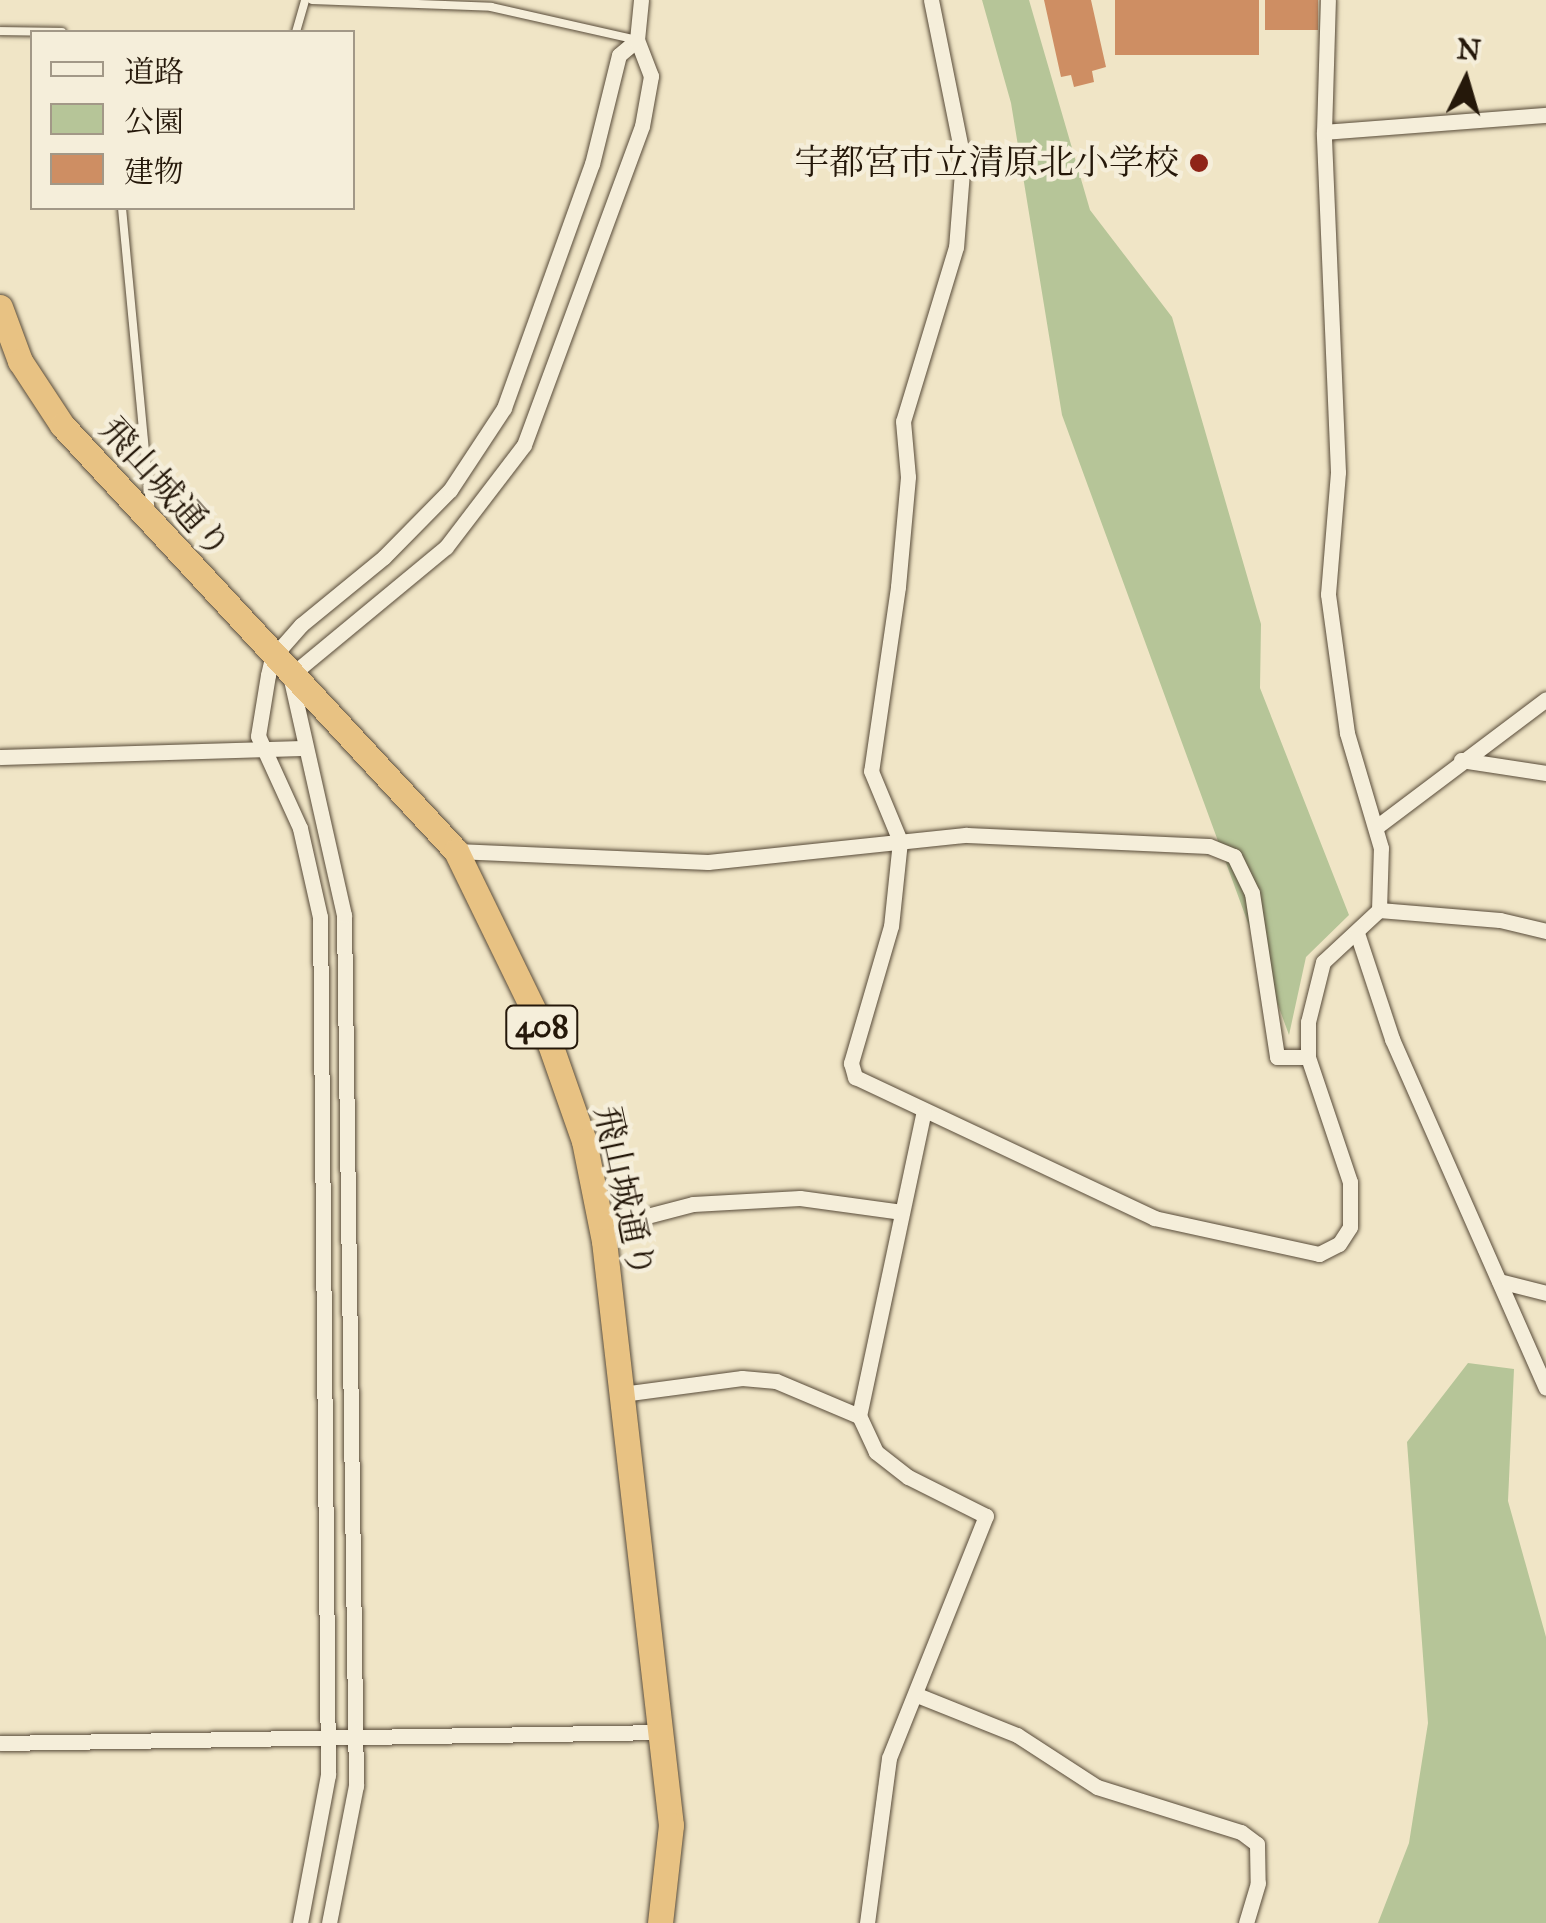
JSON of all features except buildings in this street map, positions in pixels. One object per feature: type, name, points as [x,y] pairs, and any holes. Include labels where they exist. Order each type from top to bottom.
[{"type":"highway","name":"飛山城通り","points":[[0,307],[20,361],[62,425],[281,667],[456,851],[550,1044],[584,1141],[602,1228],[671,1826],[660,1923]]},
{"type":"street","points":[[281,667],[434,559],[524,444],[642,126],[651,76],[637,40],[641,0]]},
{"type":"street","points":[[931,0],[964,159],[956,247],[904,422],[908,477],[898,587],[872,736],[871,771],[900,841],[891,926],[851,1063],[855,1077],[1154,1218],[1319,1254],[1338,1244],[1350,1227],[1350,1182],[1308,1056],[1308,1022],[1323,962],[1379,910],[1379,826],[1347,732],[1330,610],[1338,472],[1324,132],[1328,0]]},
{"type":"street","points":[[300,1923],[328,1775],[320,917],[300,828],[258,736],[281,667],[431,510],[504,408],[592,164],[619,55],[637,40]]},
{"type":"street","points":[[1324,132],[1546,115]]},
{"type":"street","points":[[281,667],[344,915],[356,1786],[329,1923]]},
{"type":"street","points":[[1379,826],[1546,699]]},
{"type":"street","points":[[0,758],[303,748]]},
{"type":"street","points":[[1461,760],[1546,773]]},
{"type":"street","points":[[456,851],[708,862],[772,860],[967,835],[1209,846],[1234,856],[1252,893],[1277,1058],[1308,1056]]},
{"type":"street","points":[[1379,910],[1500,920],[1546,931]]},
{"type":"street","points":[[1358,933],[1392,1039],[1546,1388]]},
{"type":"street","points":[[867,1923],[889,1758],[918,1695],[986,1516],[908,1477],[876,1452],[860,1416],[924,1111]]},
{"type":"street","points":[[602,1228],[693,1204],[800,1198],[902,1212]]},
{"type":"street","points":[[1499,1281],[1546,1292]]},
{"type":"street","points":[[622,1394],[742,1378],[776,1380],[860,1416]]},
{"type":"street","points":[[918,1695],[1017,1734],[1097,1787],[1242,1832],[1256,1844],[1258,1883],[1246,1923]]},
{"type":"street","points":[[0,1743],[661,1732]]},
{"type":"lane","points":[[297,30],[308,0],[491,7],[637,40]]},
{"type":"lane","points":[[0,30],[30,31]]},
{"type":"lane","points":[[122,210],[152,496],[148,520]]},
{"type":"green space","points":[[982,0],[1029,0],[1090,210],[1172,317],[1261,624],[1260,688],[1349,915],[1306,957],[1289,1035],[1062,415],[1011,103]]},
{"type":"green space","points":[[1468,1363],[1514,1369],[1508,1501],[1546,1637],[1546,1923],[1378,1923],[1409,1843],[1428,1723],[1407,1442]]},
{"type":"place","name":"宇都宮市立清原北小学校","points":[[1199,163]]}]
